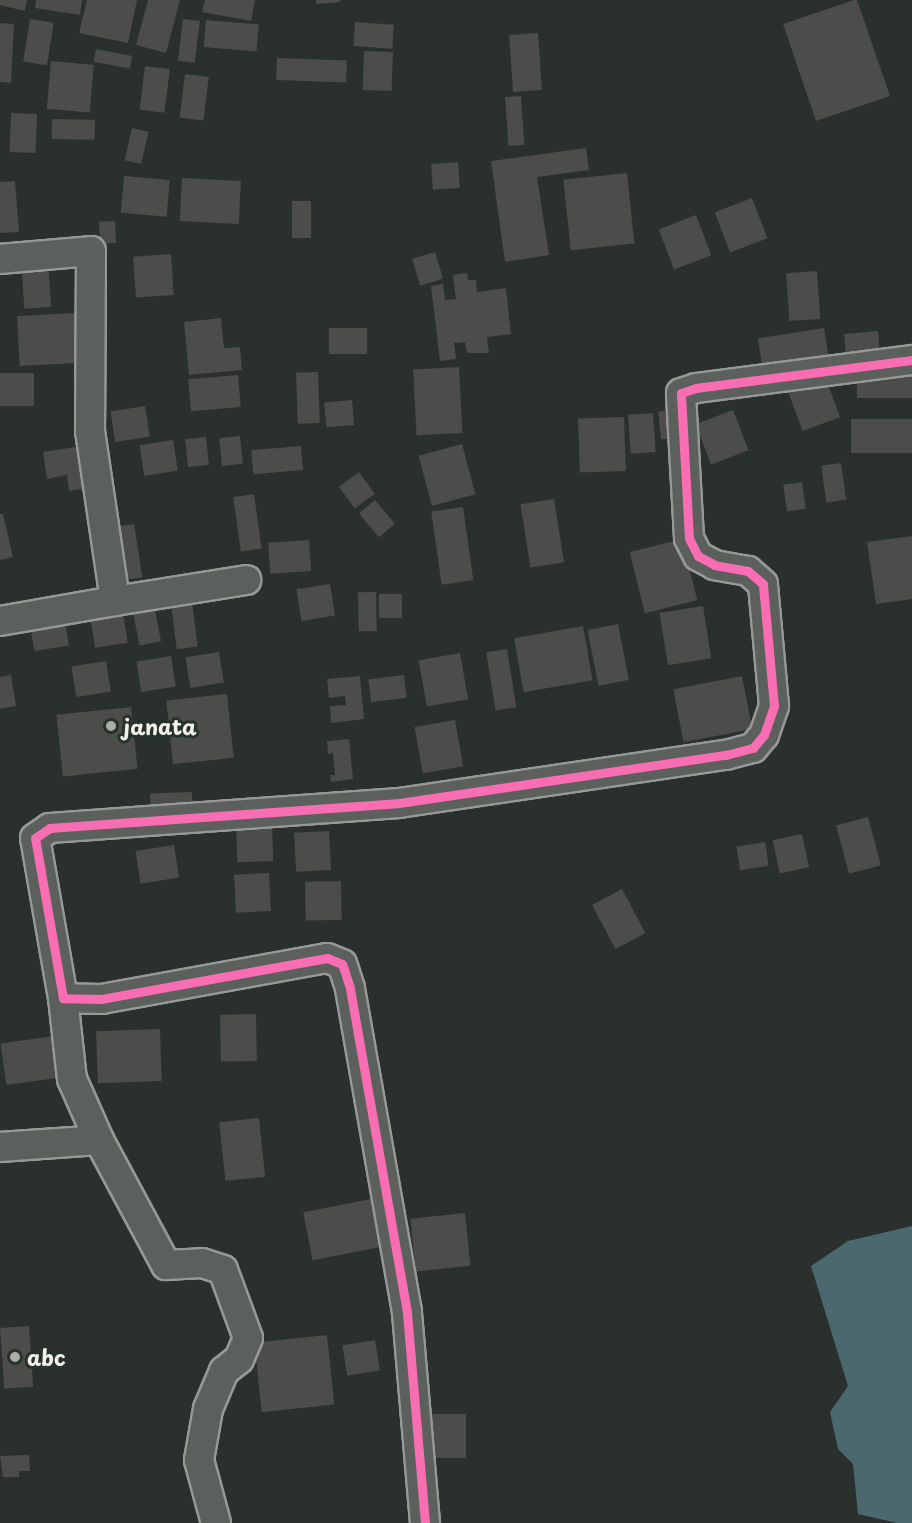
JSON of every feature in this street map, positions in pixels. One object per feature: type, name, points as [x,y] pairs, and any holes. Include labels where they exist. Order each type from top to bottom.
[{"type":"street","points":[[0,260],[91,251],[90,431],[115,601]]},
{"type":"street","points":[[216,1523],[199,1460],[208,1409],[224,1371],[239,1359],[248,1338],[223,1270],[202,1263],[166,1265],[99,1140],[72,1079],[63,998],[35,838],[50,828],[399,803],[726,755],[753,748],[765,735],[774,706],[763,584],[748,571],[715,565],[698,556],[689,538],[681,393],[696,388],[912,360]]},
{"type":"street","points":[[0,621],[246,580]]},
{"type":"street","points":[[63,998],[102,999],[327,958],[342,964],[352,999],[407,1312],[425,1523]]},
{"type":"street","points":[[0,1146],[99,1140]]},
{"type":"water","points":[[912,1226],[912,1523],[897,1523],[858,1514],[853,1464],[838,1449],[830,1412],[848,1386],[811,1266],[848,1241]]},
{"type":"building","points":[[0,0],[27,0],[25,11],[0,5]]},
{"type":"building","points":[[36,0],[82,0],[80,15],[35,8]]},
{"type":"building","points":[[87,0],[137,0],[128,43],[79,33]]},
{"type":"building","points":[[148,0],[180,0],[166,53],[136,45]]},
{"type":"building","points":[[205,0],[255,0],[251,21],[202,12]]},
{"type":"building","points":[[316,0],[340,0],[341,2],[316,4]]},
{"type":"building","points":[[857,0],[890,96],[816,121],[783,24]]},
{"type":"building","points":[[30,19],[54,23],[47,65],[23,61]]},
{"type":"building","points":[[183,19],[200,21],[195,63],[178,61]]},
{"type":"building","points":[[206,20],[259,25],[256,52],[204,47]]},
{"type":"building","points":[[355,22],[394,25],[392,49],[353,46]]},
{"type":"building","points":[[0,23],[14,24],[11,83],[0,82]]},
{"type":"building","points":[[538,33],[542,90],[513,92],[509,35]]},
{"type":"building","points":[[96,49],[132,56],[130,69],[94,62]]},
{"type":"building","points":[[364,51],[393,52],[392,91],[363,90]]},
{"type":"building","points":[[277,58],[347,60],[346,82],[276,80]]},
{"type":"building","points":[[51,61],[94,65],[90,113],[47,109]]},
{"type":"building","points":[[145,66],[170,69],[164,113],[140,110]]},
{"type":"building","points":[[185,74],[209,77],[203,121],[180,118]]},
{"type":"building","points":[[521,96],[524,145],[508,146],[505,97]]},
{"type":"building","points":[[11,113],[37,114],[36,153],[10,152]]},
{"type":"building","points":[[52,119],[95,120],[95,140],[52,139]]},
{"type":"building","points":[[132,128],[149,132],[141,164],[125,160]]},
{"type":"building","points":[[586,148],[589,170],[537,177],[549,255],[505,262],[491,161]]},
{"type":"building","points":[[458,162],[460,188],[433,190],[431,164]]},
{"type":"building","points":[[627,173],[634,244],[571,250],[563,180]]},
{"type":"building","points":[[124,176],[170,180],[167,217],[121,213]]},
{"type":"building","points":[[182,178],[241,181],[239,224],[180,221]]},
{"type":"building","points":[[15,181],[19,232],[0,233],[0,182]]},
{"type":"building","points":[[752,198],[767,238],[730,252],[715,212]]},
{"type":"building","points":[[292,201],[311,201],[311,238],[292,238]]},
{"type":"building","points":[[696,215],[711,255],[674,269],[659,229]]},
{"type":"building","points":[[115,221],[116,243],[100,244],[99,222]]},
{"type":"building","points":[[435,252],[443,279],[420,286],[412,259]]},
{"type":"building","points":[[171,254],[174,295],[136,298],[133,257]]},
{"type":"building","points":[[48,260],[51,307],[24,309],[21,262]]},
{"type":"building","points":[[817,271],[820,319],[789,321],[786,273]]},
{"type":"building","points":[[467,273],[468,280],[476,280],[477,292],[506,288],[511,334],[487,337],[489,353],[467,353],[465,342],[454,343],[456,359],[440,361],[431,286],[443,284],[445,300],[456,299],[453,275]]},
{"type":"building","points":[[74,313],[77,363],[20,366],[17,316]]},
{"type":"building","points":[[221,318],[224,348],[240,347],[242,370],[189,375],[184,322]]},
{"type":"building","points":[[329,328],[367,328],[367,354],[329,354]]},
{"type":"building","points":[[824,328],[829,361],[763,371],[758,338]]},
{"type":"building","points":[[878,331],[880,355],[846,358],[844,334]]},
{"type":"building","points":[[857,364],[912,364],[912,398],[857,398]]},
{"type":"building","points":[[459,367],[462,433],[417,435],[413,369]]},
{"type":"building","points":[[318,372],[320,423],[298,424],[296,373]]},
{"type":"building","points":[[0,373],[34,373],[34,406],[0,406]]},
{"type":"building","points":[[238,375],[241,407],[191,411],[188,379]]},
{"type":"building","points":[[825,376],[840,417],[802,431],[787,390]]},
{"type":"building","points":[[352,400],[354,425],[326,427],[324,402]]},
{"type":"building","points":[[145,406],[150,437],[115,442],[110,411]]},
{"type":"building","points":[[674,410],[677,438],[661,440],[658,412]]},
{"type":"building","points":[[733,410],[748,450],[711,464],[696,424]]},
{"type":"building","points":[[653,413],[656,452],[631,454],[628,415]]},
{"type":"building","points":[[624,417],[626,471],[580,473],[578,419]]},
{"type":"building","points":[[851,419],[912,419],[912,453],[851,453]]},
{"type":"building","points":[[240,436],[243,464],[222,466],[219,438]]},
{"type":"building","points":[[206,437],[209,465],[188,467],[185,439]]},
{"type":"building","points":[[173,440],[178,471],[144,476],[139,445]]},
{"type":"building","points":[[462,444],[475,494],[432,506],[419,456]]},
{"type":"building","points":[[89,445],[96,487],[69,491],[67,475],[47,479],[43,452]]},
{"type":"building","points":[[301,446],[303,470],[253,474],[251,450]]},
{"type":"building","points":[[841,463],[846,500],[826,502],[821,466]]},
{"type":"building","points":[[359,472],[375,494],[355,509],[339,487]]},
{"type":"building","points":[[802,482],[806,509],[787,511],[783,485]]},
{"type":"building","points":[[254,494],[262,548],[241,551],[233,497]]},
{"type":"building","points":[[554,499],[564,562],[530,568],[520,504]]},
{"type":"building","points":[[375,500],[395,524],[379,537],[359,513]]},
{"type":"building","points":[[463,507],[473,580],[442,585],[431,511]]},
{"type":"building","points":[[0,514],[3,514],[13,557],[0,560]]},
{"type":"building","points":[[134,524],[142,577],[122,581],[113,527]]},
{"type":"building","points":[[912,536],[912,599],[876,604],[867,542]]},
{"type":"building","points":[[682,539],[697,600],[645,613],[630,552]]},
{"type":"building","points":[[309,540],[311,571],[270,574],[268,543]]},
{"type":"building","points":[[330,584],[335,616],[301,621],[296,589]]},
{"type":"building","points":[[358,592],[376,592],[377,631],[359,631]]},
{"type":"building","points":[[191,593],[198,647],[177,649],[170,596]]},
{"type":"building","points":[[379,594],[402,594],[402,618],[379,618]]},
{"type":"building","points":[[154,605],[161,641],[139,646],[132,609]]},
{"type":"building","points":[[703,606],[711,658],[668,665],[660,613]]},
{"type":"building","points":[[123,613],[128,643],[95,648],[90,618]]},
{"type":"building","points":[[64,615],[69,646],[34,651],[29,620]]},
{"type":"building","points":[[618,624],[629,680],[598,686],[588,630]]},
{"type":"building","points":[[583,626],[593,680],[524,692],[514,638]]},
{"type":"building","points":[[507,649],[516,707],[495,711],[486,652]]},
{"type":"building","points":[[219,652],[224,683],[190,688],[185,657]]},
{"type":"building","points":[[460,653],[468,699],[427,707],[419,660]]},
{"type":"building","points":[[171,656],[176,687],[141,692],[136,661]]},
{"type":"building","points":[[106,661],[111,692],[76,697],[71,666]]},
{"type":"building","points":[[11,675],[16,706],[0,709],[0,677]]},
{"type":"building","points":[[404,675],[407,698],[371,702],[368,679]]},
{"type":"building","points":[[360,676],[364,719],[331,723],[330,706],[346,705],[345,696],[329,698],[327,679]]},
{"type":"building","points":[[742,676],[752,729],[684,742],[673,689]]},
{"type":"building","points":[[227,694],[234,758],[173,764],[166,700]]},
{"type":"building","points":[[131,707],[137,769],[63,776],[56,715]]},
{"type":"building","points":[[455,720],[463,766],[423,773],[415,727]]},
{"type":"building","points":[[349,739],[353,779],[331,782],[330,775],[335,775],[333,753],[328,754],[327,741]]},
{"type":"building","points":[[192,792],[193,815],[151,816],[150,793]]},
{"type":"building","points":[[868,817],[881,865],[849,874],[836,826]]},
{"type":"building","points":[[272,823],[273,861],[237,862],[236,824]]},
{"type":"building","points":[[329,831],[331,870],[296,872],[294,833]]},
{"type":"building","points":[[802,834],[809,867],[780,873],[773,840]]},
{"type":"building","points":[[765,842],[769,866],[740,870],[736,847]]},
{"type":"building","points":[[174,845],[179,878],[141,884],[135,851]]},
{"type":"building","points":[[269,873],[271,911],[236,913],[234,875]]},
{"type":"building","points":[[341,881],[342,920],[306,921],[305,882]]},
{"type":"building","points":[[622,889],[645,933],[615,949],[592,905]]},
{"type":"building","points":[[256,1014],[257,1061],[221,1062],[220,1015]]},
{"type":"building","points":[[160,1029],[162,1081],[98,1083],[96,1031]]},
{"type":"building","points":[[54,1036],[60,1078],[6,1085],[1,1044]]},
{"type":"building","points":[[259,1118],[265,1177],[225,1181],[219,1122]]},
{"type":"building","points":[[371,1199],[380,1247],[313,1260],[303,1212]]},
{"type":"building","points":[[465,1213],[471,1266],[416,1271],[410,1219]]},
{"type":"building","name":"abc","points":[[29,1326],[33,1387],[4,1389],[0,1328]]},
{"type":"building","points":[[327,1335],[334,1405],[262,1412],[254,1343]]},
{"type":"building","points":[[375,1340],[380,1371],[347,1376],[342,1345]]},
{"type":"building","points":[[432,1414],[466,1414],[466,1458],[432,1458]]},
{"type":"building","points":[[29,1455],[30,1471],[19,1471],[19,1477],[3,1477],[0,1456]]},
{"type":"cycle path","points":[[425,1523],[407,1312],[350,988],[342,964],[327,958],[102,999],[63,998],[35,838],[50,828],[399,803],[726,755],[753,748],[764,735],[774,706],[763,584],[748,571],[715,565],[698,556],[689,538],[681,393],[696,388],[912,360]]},
{"type":"place","name":"janata","points":[[111,726]]},
{"type":"place","name":"abc","points":[[15,1357]]}]
